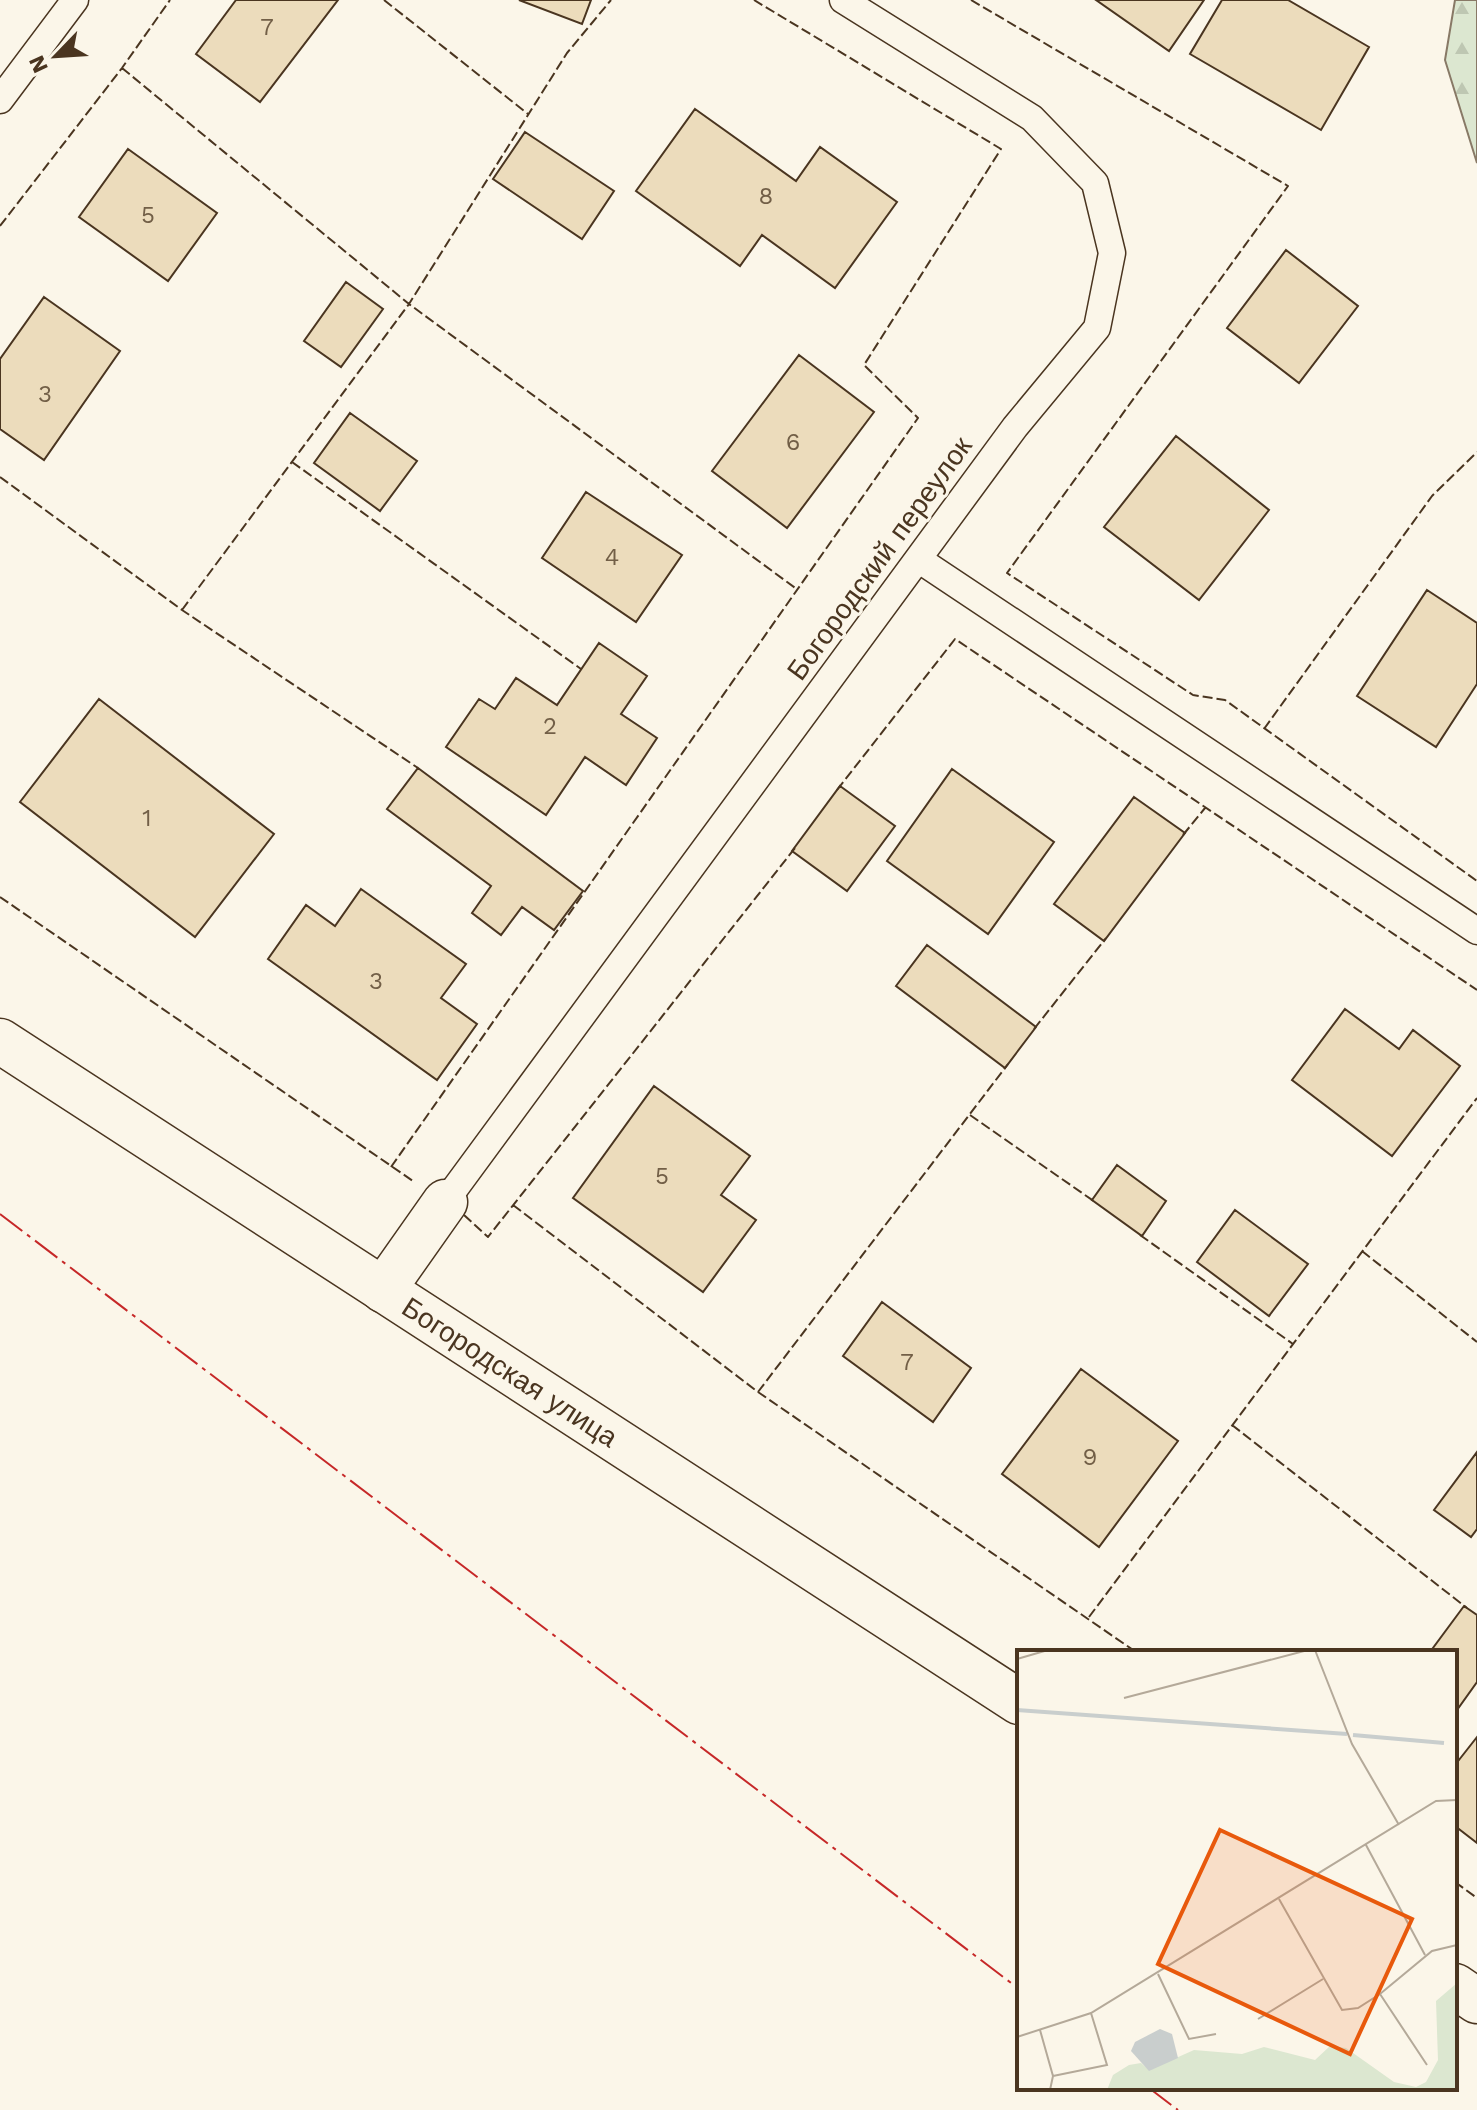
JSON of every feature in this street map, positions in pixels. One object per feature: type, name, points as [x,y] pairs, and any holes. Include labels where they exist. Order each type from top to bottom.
[{"type":"street","name":"Богородская улица","points":[[0,1041],[1017,1701]]},
{"type":"street","points":[[383,1290],[445,1202]]},
{"type":"street","points":[[1457,1987],[1477,2001]]},
{"type":"lane","points":[[0,100],[75,0]]},
{"type":"lane","name":"Богородский переулок","points":[[445,1202],[1015,427],[1097,328],[1112,253],[1095,183],[1032,118],[843,0]]},
{"type":"lane","points":[[918,559],[1477,931]]},
{"type":"green space","points":[[1455,0],[1477,0],[1477,163],[1445,60]]},
{"type":"building","points":[[236,0],[338,0],[260,102],[196,54]]},
{"type":"building","points":[[519,0],[591,0],[582,24]]},
{"type":"building","points":[[1096,0],[1204,0],[1169,51]]},
{"type":"building","points":[[1222,0],[1288,0],[1369,47],[1321,130],[1190,54]]},
{"type":"building","points":[[695,109],[796,181],[820,147],[897,202],[835,288],[762,235],[740,266],[636,191]]},
{"type":"building","points":[[525,132],[614,191],[582,239],[493,179]]},
{"type":"building","points":[[128,149],[217,213],[168,281],[79,217]]},
{"type":"building","points":[[1286,250],[1358,306],[1299,383],[1227,328]]},
{"type":"building","points":[[346,282],[383,309],[341,367],[304,341]]},
{"type":"building","points":[[44,297],[120,351],[44,460],[0,429],[0,359]]},
{"type":"building","points":[[799,355],[874,412],[787,528],[712,471]]},
{"type":"building","points":[[350,413],[417,461],[380,511],[314,463]]},
{"type":"building","points":[[1176,436],[1269,510],[1199,600],[1104,527]]},
{"type":"building","points":[[586,492],[682,555],[636,622],[542,558]]},
{"type":"building","points":[[1427,590],[1477,623],[1477,684],[1436,747],[1357,696]]},
{"type":"building","points":[[599,643],[647,676],[621,714],[657,738],[626,785],[585,757],[546,815],[446,747],[479,699],[495,709],[516,678],[557,705]]},
{"type":"building","points":[[99,699],[274,834],[195,937],[20,802]]},
{"type":"building","points":[[418,768],[583,891],[554,930],[522,907],[501,935],[472,913],[491,886],[387,809]]},
{"type":"building","points":[[952,769],[1054,842],[988,934],[887,861]]},
{"type":"building","points":[[840,786],[895,826],[847,891],[792,851]]},
{"type":"building","points":[[1134,797],[1185,833],[1104,941],[1054,904]]},
{"type":"building","points":[[361,889],[466,964],[441,998],[477,1024],[437,1080],[268,959],[306,905],[335,926]]},
{"type":"building","points":[[927,945],[1036,1027],[1005,1068],[896,986]]},
{"type":"building","points":[[1345,1009],[1399,1049],[1413,1030],[1460,1066],[1392,1156],[1292,1080]]},
{"type":"building","points":[[654,1086],[750,1156],[721,1195],[756,1220],[703,1292],[573,1198]]},
{"type":"building","points":[[1117,1165],[1166,1201],[1142,1236],[1092,1200]]},
{"type":"building","points":[[1235,1210],[1308,1264],[1269,1316],[1197,1262]]},
{"type":"building","points":[[882,1302],[971,1368],[933,1422],[843,1356]]},
{"type":"building","points":[[1081,1369],[1178,1441],[1099,1547],[1002,1474]]},
{"type":"building","points":[[1477,1452],[1477,1529],[1471,1537],[1434,1510]]},
{"type":"building","points":[[1464,1606],[1477,1615],[1477,1682],[1457,1710],[1457,1650],[1431,1650]]},
{"type":"building","points":[[1477,1737],[1477,1843],[1457,1828],[1457,1762]]},
{"type":"fence","points":[[0,226],[122,68],[170,0]]},
{"type":"fence","points":[[384,0],[528,114]]},
{"type":"fence","points":[[182,610],[409,304],[567,53],[611,0]]},
{"type":"fence","points":[[391,1167],[918,418],[864,365],[1001,149],[754,0]]},
{"type":"fence","points":[[971,0],[1288,186],[1007,573],[1193,695],[1225,700],[1477,881]]},
{"type":"fence","points":[[122,68],[409,304],[798,590]]},
{"type":"fence","points":[[1264,729],[1432,496],[1477,452]]},
{"type":"fence","points":[[292,462],[581,669]]},
{"type":"fence","points":[[0,477],[182,610],[418,768]]},
{"type":"fence","points":[[837,790],[955,639],[1477,990]]},
{"type":"fence","points":[[1183,835],[1205,808]]},
{"type":"fence","points":[[464,1215],[488,1237],[795,848]]},
{"type":"fence","points":[[0,897],[413,1181]]},
{"type":"fence","points":[[1034,1029],[1106,938]]},
{"type":"fence","points":[[758,1392],[1008,1064]]},
{"type":"fence","points":[[1089,1617],[1477,1098]]},
{"type":"fence","points":[[970,1115],[1095,1202]]},
{"type":"fence","points":[[513,1205],[758,1392],[1133,1650]]},
{"type":"fence","points":[[1140,1235],[1293,1344]]},
{"type":"fence","points":[[1362,1251],[1477,1342]]},
{"type":"fence","points":[[1232,1425],[1467,1608]]},
{"type":"fence","points":[[1457,1883],[1477,1898]]},
{"type":"power","points":[[0,1214],[1017,1987]]},
{"type":"power","points":[[1152,2090],[1178,2110]]}]
